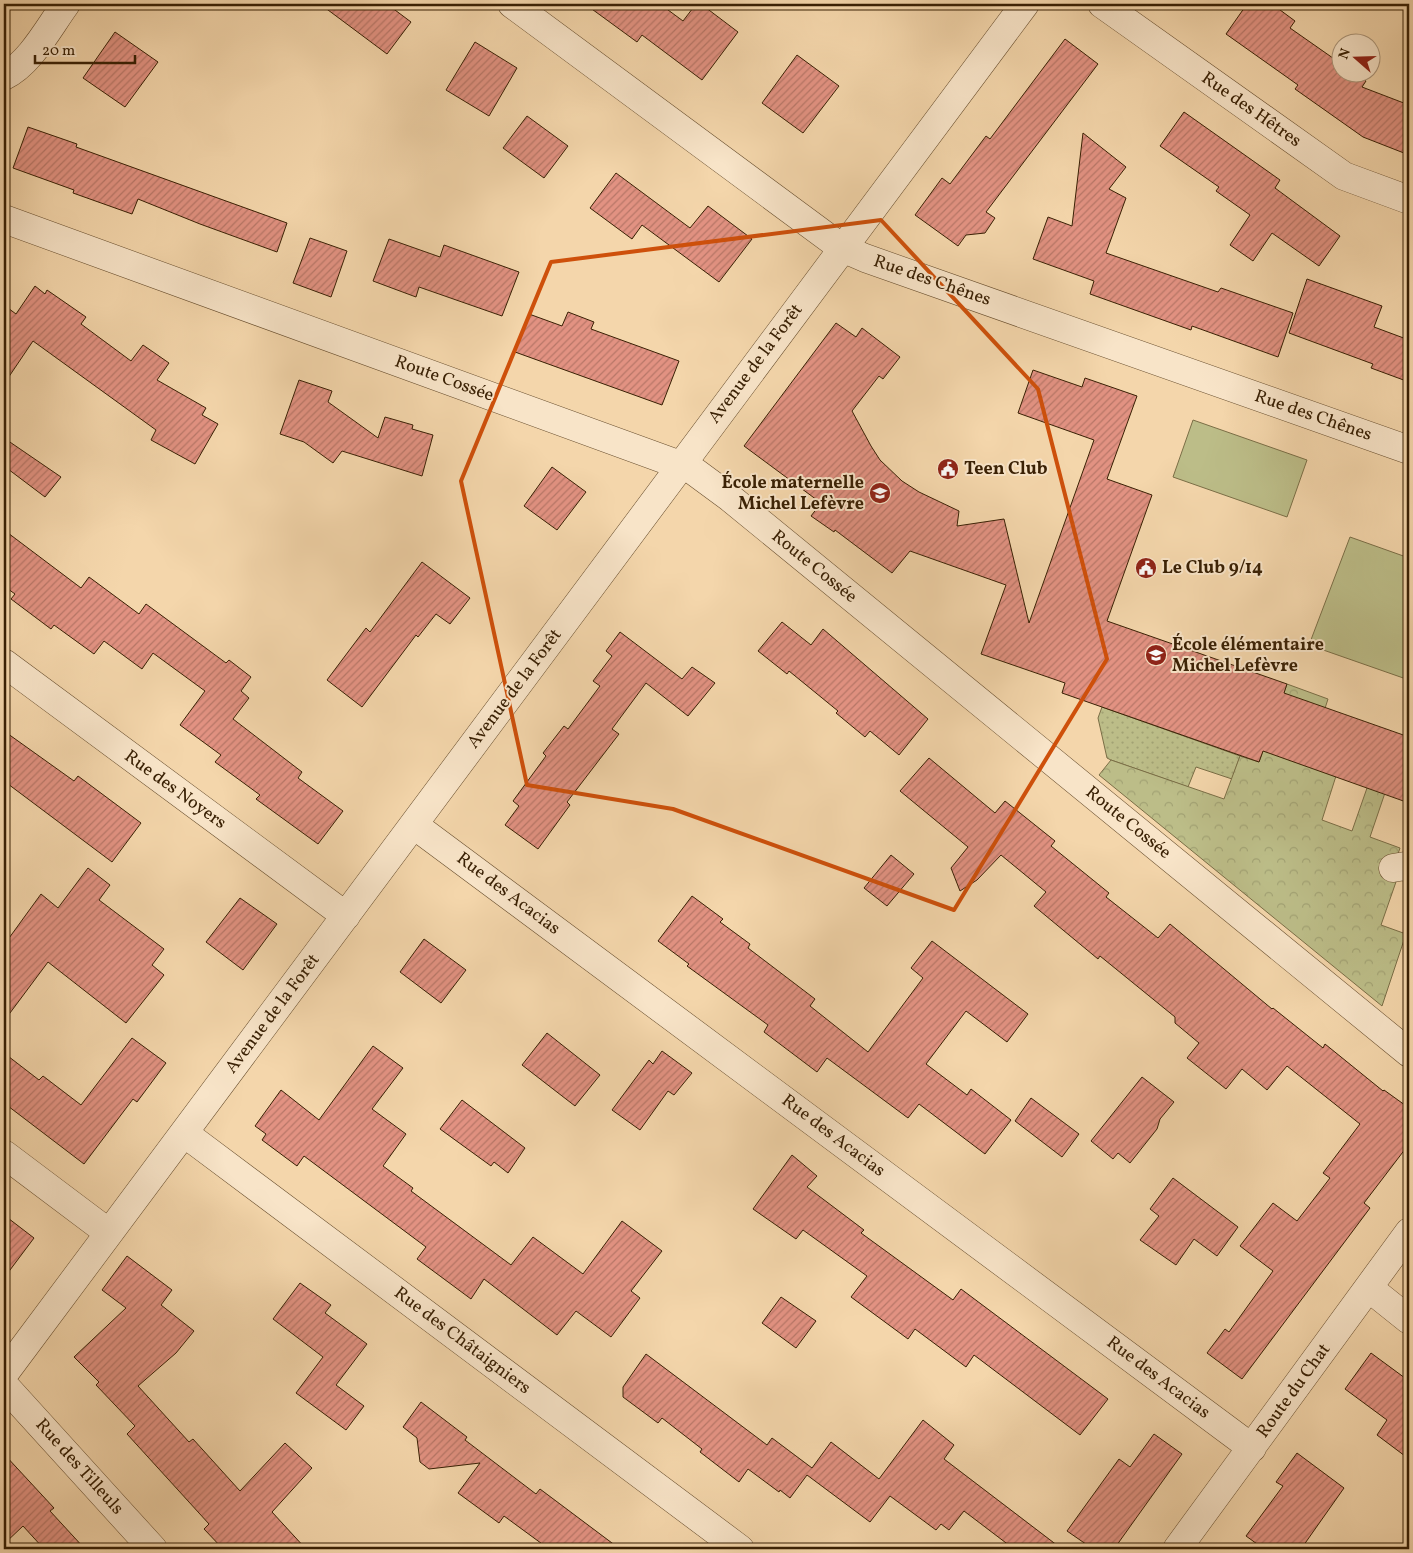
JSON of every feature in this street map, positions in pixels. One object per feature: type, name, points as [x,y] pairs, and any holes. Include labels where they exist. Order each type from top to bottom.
[{"type":"street","points":[[4,76],[21,66],[66,4]]},
{"type":"street","name":"Rue des Chênes","points":[[512,4],[842,248],[865,258],[1409,450]]},
{"type":"street","name":"Avenue de la Forêt","points":[[4,1374],[1025,4]]},
{"type":"street","name":"Rue des Hêtres","points":[[1102,4],[1344,176],[1409,200]]},
{"type":"street","name":"Route Cossée","points":[[4,219],[691,468],[1409,1053]]},
{"type":"street","name":"Rue des Noyers","points":[[4,663],[346,916]]},
{"type":"street","name":"Rue des Acacias","points":[[414,825],[1252,1448]]},
{"type":"street","name":"Rue des Châtaigniers","points":[[184,1133],[740,1549]]},
{"type":"street","points":[[4,1154],[109,1233]]},
{"type":"street","name":"Route du Chat","points":[[1177,1549],[1409,1232]]},
{"type":"street","points":[[1369,1288],[1409,1320]]},
{"type":"street","name":"Rue des Tilleuls","points":[[4,1384],[153,1549]]},
{"type":"highlighted area","points":[[881,220],[1038,389],[1107,659],[954,910],[673,809],[527,785],[461,481],[551,262]]},
{"type":"green space","points":[[1193,420],[1307,460],[1287,517],[1173,477]]},
{"type":"green space","points":[[1350,537],[1409,558],[1409,680],[1309,645]]},
{"type":"green space","points":[[1287,684],[1328,699],[1310,755],[1336,776],[1322,820],[1352,831],[1367,788],[1388,784],[1370,837],[1400,848],[1393,868],[1397,879],[1381,925],[1406,934],[1382,1006],[1099,775],[1111,760],[1224,799],[1240,756],[1259,762]]},
{"type":"green space","points":[[1102,707],[1240,756],[1232,779],[1196,767],[1188,787],[1107,758],[1098,718]]},
{"type":"building","points":[[320,4],[387,4],[411,22],[387,54]]},
{"type":"building","points":[[585,4],[660,4],[683,21],[696,4],[701,4],[738,32],[702,80],[642,35],[637,42]]},
{"type":"building","points":[[1247,4],[1272,4],[1295,21],[1290,28],[1330,56],[1330,82],[1365,82],[1362,87],[1409,105],[1409,155],[1363,137],[1295,89],[1298,85],[1226,34]]},
{"type":"building","points":[[115,32],[158,62],[125,107],[83,78]]},
{"type":"building","points":[[1065,39],[1098,64],[986,212],[995,218],[985,233],[966,235],[958,246],[915,215],[942,178],[950,184],[986,136],[990,139]]},
{"type":"building","points":[[475,42],[517,68],[489,116],[446,90]]},
{"type":"building","points":[[797,55],[839,86],[803,133],[762,103]]},
{"type":"building","points":[[1184,112],[1280,180],[1275,188],[1340,236],[1319,266],[1272,233],[1253,261],[1230,245],[1250,215],[1216,191],[1219,187],[1160,146]]},
{"type":"building","points":[[527,116],[568,146],[544,178],[503,148]]},
{"type":"building","points":[[28,127],[77,144],[76,147],[287,223],[277,252],[138,199],[132,214],[73,193],[74,190],[13,168]]},
{"type":"building","points":[[1083,133],[1126,167],[1109,189],[1126,198],[1106,253],[1218,292],[1221,288],[1293,313],[1278,357],[1192,326],[1191,330],[1090,294],[1094,281],[1033,259],[1048,217],[1072,226]]},
{"type":"building","points":[[616,173],[690,228],[708,206],[752,239],[719,282],[642,225],[632,239],[590,208]]},
{"type":"building","points":[[310,238],[347,251],[331,297],[293,283]]},
{"type":"building","points":[[389,239],[440,257],[444,245],[519,272],[502,316],[419,287],[416,297],[373,281]]},
{"type":"building","points":[[1307,279],[1382,306],[1374,327],[1409,340],[1409,382],[1371,368],[1373,364],[1289,333]]},
{"type":"building","points":[[35,286],[45,294],[47,290],[86,317],[81,324],[131,361],[143,345],[169,363],[157,380],[206,408],[202,415],[218,424],[195,464],[151,440],[156,430],[33,341],[4,384],[4,305],[16,314]]},
{"type":"building","points":[[568,312],[594,322],[591,329],[679,361],[662,405],[515,352],[529,314],[562,326]]},
{"type":"building","points":[[836,323],[856,337],[862,328],[900,357],[883,379],[879,376],[852,411],[880,460],[902,481],[919,492],[959,511],[957,526],[1004,519],[1029,623],[1094,440],[1018,413],[1033,370],[1082,387],[1085,378],[1137,396],[1107,479],[1152,495],[1107,621],[1287,684],[1284,693],[1409,737],[1409,803],[1263,751],[1259,762],[1062,693],[1065,683],[981,654],[1006,585],[910,551],[892,573],[835,530],[834,532],[811,516],[821,503],[744,446]]},
{"type":"building","points":[[299,380],[332,391],[328,402],[378,438],[385,417],[413,425],[412,429],[433,435],[422,476],[342,451],[333,463],[304,442],[280,434]]},
{"type":"building","points":[[4,438],[61,477],[45,497],[4,466]]},
{"type":"building","points":[[552,467],[586,492],[557,530],[524,506]]},
{"type":"building","points":[[4,530],[81,588],[89,577],[139,614],[146,604],[226,663],[229,660],[251,677],[241,691],[249,698],[233,719],[302,772],[298,778],[343,811],[318,844],[256,799],[260,795],[215,762],[221,755],[180,725],[205,691],[153,653],[142,669],[104,641],[94,654],[54,625],[51,629],[11,599],[15,594],[4,586]]},
{"type":"building","points":[[422,562],[470,598],[450,624],[436,614],[418,637],[416,635],[362,707],[327,680],[366,628],[370,632]]},
{"type":"building","points":[[782,622],[811,645],[823,629],[928,719],[899,755],[870,731],[865,737],[836,713],[838,711],[789,671],[787,674],[758,651]]},
{"type":"building","points":[[620,632],[682,679],[692,667],[715,683],[688,716],[646,683],[612,729],[619,734],[567,802],[570,805],[538,849],[505,825],[519,806],[513,801],[546,756],[543,753],[564,726],[568,729],[600,686],[593,681],[612,656],[606,651]]},
{"type":"building","points":[[4,731],[74,781],[78,776],[141,823],[112,862],[4,781]]},
{"type":"building","points":[[929,758],[995,813],[1005,801],[1055,841],[1051,846],[1109,893],[1106,897],[1158,938],[1170,924],[1272,1009],[1323,1048],[1325,1044],[1383,1091],[1409,1108],[1409,1144],[1364,1203],[1370,1208],[1242,1379],[1207,1353],[1225,1329],[1229,1332],[1273,1271],[1240,1246],[1273,1203],[1297,1221],[1330,1178],[1323,1173],[1360,1124],[1287,1066],[1267,1090],[1242,1069],[1226,1089],[1187,1058],[1199,1043],[1175,1023],[1175,1017],[1100,956],[1098,959],[1034,906],[1046,892],[1001,855],[977,880],[960,891],[951,868],[968,847],[900,791]]},
{"type":"building","points":[[891,855],[914,874],[887,906],[864,888]]},
{"type":"building","points":[[88,868],[110,885],[99,900],[164,949],[152,965],[164,975],[126,1023],[48,962],[4,1021],[4,945],[41,894],[58,908]]},
{"type":"building","points":[[692,896],[723,919],[720,922],[750,944],[748,948],[815,999],[810,1006],[868,1052],[923,978],[911,968],[932,941],[1028,1014],[1007,1042],[966,1011],[926,1064],[967,1095],[971,1089],[1011,1120],[985,1154],[919,1104],[908,1118],[827,1058],[817,1072],[764,1032],[768,1025],[687,966],[689,964],[658,941]]},
{"type":"building","points":[[240,898],[277,924],[243,970],[206,942]]},
{"type":"building","points":[[424,939],[466,970],[441,1003],[400,972]]},
{"type":"building","points":[[547,1033],[600,1075],[575,1106],[522,1065]]},
{"type":"building","points":[[132,1038],[166,1063],[137,1102],[133,1099],[84,1164],[4,1103],[4,1053],[39,1080],[43,1076],[81,1105]]},
{"type":"building","points":[[373,1046],[403,1068],[372,1109],[406,1134],[383,1166],[413,1188],[411,1191],[511,1265],[533,1237],[583,1274],[622,1221],[662,1251],[631,1291],[640,1298],[611,1337],[576,1311],[557,1335],[484,1279],[471,1299],[417,1259],[426,1247],[304,1156],[297,1166],[262,1140],[266,1134],[255,1126],[281,1090],[319,1120]]},
{"type":"building","points":[[662,1051],[692,1073],[674,1095],[668,1091],[640,1130],[612,1110],[649,1060],[653,1064]]},
{"type":"building","points":[[1142,1077],[1174,1102],[1160,1119],[1157,1129],[1130,1163],[1118,1153],[1113,1159],[1091,1141]]},
{"type":"building","points":[[1031,1098],[1079,1134],[1062,1157],[1015,1121]]},
{"type":"building","points":[[462,1100],[525,1148],[508,1173],[494,1162],[491,1166],[440,1129]]},
{"type":"building","points":[[792,1155],[817,1176],[807,1187],[864,1230],[861,1233],[953,1300],[961,1289],[1108,1399],[1080,1435],[974,1355],[966,1367],[915,1329],[908,1339],[851,1297],[867,1276],[803,1230],[796,1239],[753,1209]]},
{"type":"building","points":[[1173,1178],[1238,1227],[1217,1256],[1194,1239],[1176,1265],[1140,1240],[1159,1216],[1150,1209]]},
{"type":"building","points":[[4,1215],[34,1238],[4,1278]]},
{"type":"building","points":[[127,1256],[172,1290],[161,1305],[194,1331],[176,1353],[138,1386],[189,1442],[193,1439],[240,1491],[285,1443],[312,1468],[272,1512],[306,1549],[223,1549],[204,1529],[209,1524],[127,1434],[135,1426],[96,1385],[99,1382],[74,1357],[126,1308],[102,1290]]},
{"type":"building","points":[[300,1283],[331,1305],[325,1313],[367,1344],[336,1385],[364,1406],[346,1430],[296,1393],[323,1357],[273,1319]]},
{"type":"building","points":[[781,1297],[816,1321],[796,1348],[762,1323]]},
{"type":"building","points":[[1371,1353],[1409,1381],[1409,1459],[1377,1435],[1387,1420],[1345,1389]]},
{"type":"building","points":[[646,1354],[767,1445],[772,1438],[812,1468],[831,1442],[879,1479],[923,1420],[954,1445],[944,1459],[1062,1549],[1014,1549],[964,1511],[949,1530],[941,1524],[936,1530],[890,1496],[870,1522],[807,1475],[790,1498],[748,1469],[739,1482],[700,1452],[702,1449],[662,1418],[658,1423],[623,1397],[623,1387]]},
{"type":"building","points":[[421,1402],[467,1437],[465,1440],[536,1494],[540,1489],[620,1549],[549,1549],[504,1516],[499,1523],[458,1493],[480,1463],[429,1469],[420,1462],[417,1438],[403,1427]]},
{"type":"building","points":[[1154,1434],[1182,1454],[1114,1549],[1093,1549],[1067,1531],[1119,1459],[1130,1467]]},
{"type":"building","points":[[1297,1453],[1344,1488],[1301,1549],[1264,1549],[1246,1536],[1283,1486],[1276,1482]]},
{"type":"building","points":[[4,1454],[54,1508],[50,1511],[85,1549],[44,1549],[23,1526],[4,1544]]},
{"type":"place","name":"Teen Club","points":[[948,469]]},
{"type":"place","name":"École maternelle Michel Lefèvre","points":[[880,493]]},
{"type":"place","name":"Le Club 9/14","points":[[1146,568]]},
{"type":"place","name":"École élémentaire Michel Lefèvre","points":[[1156,655]]}]
